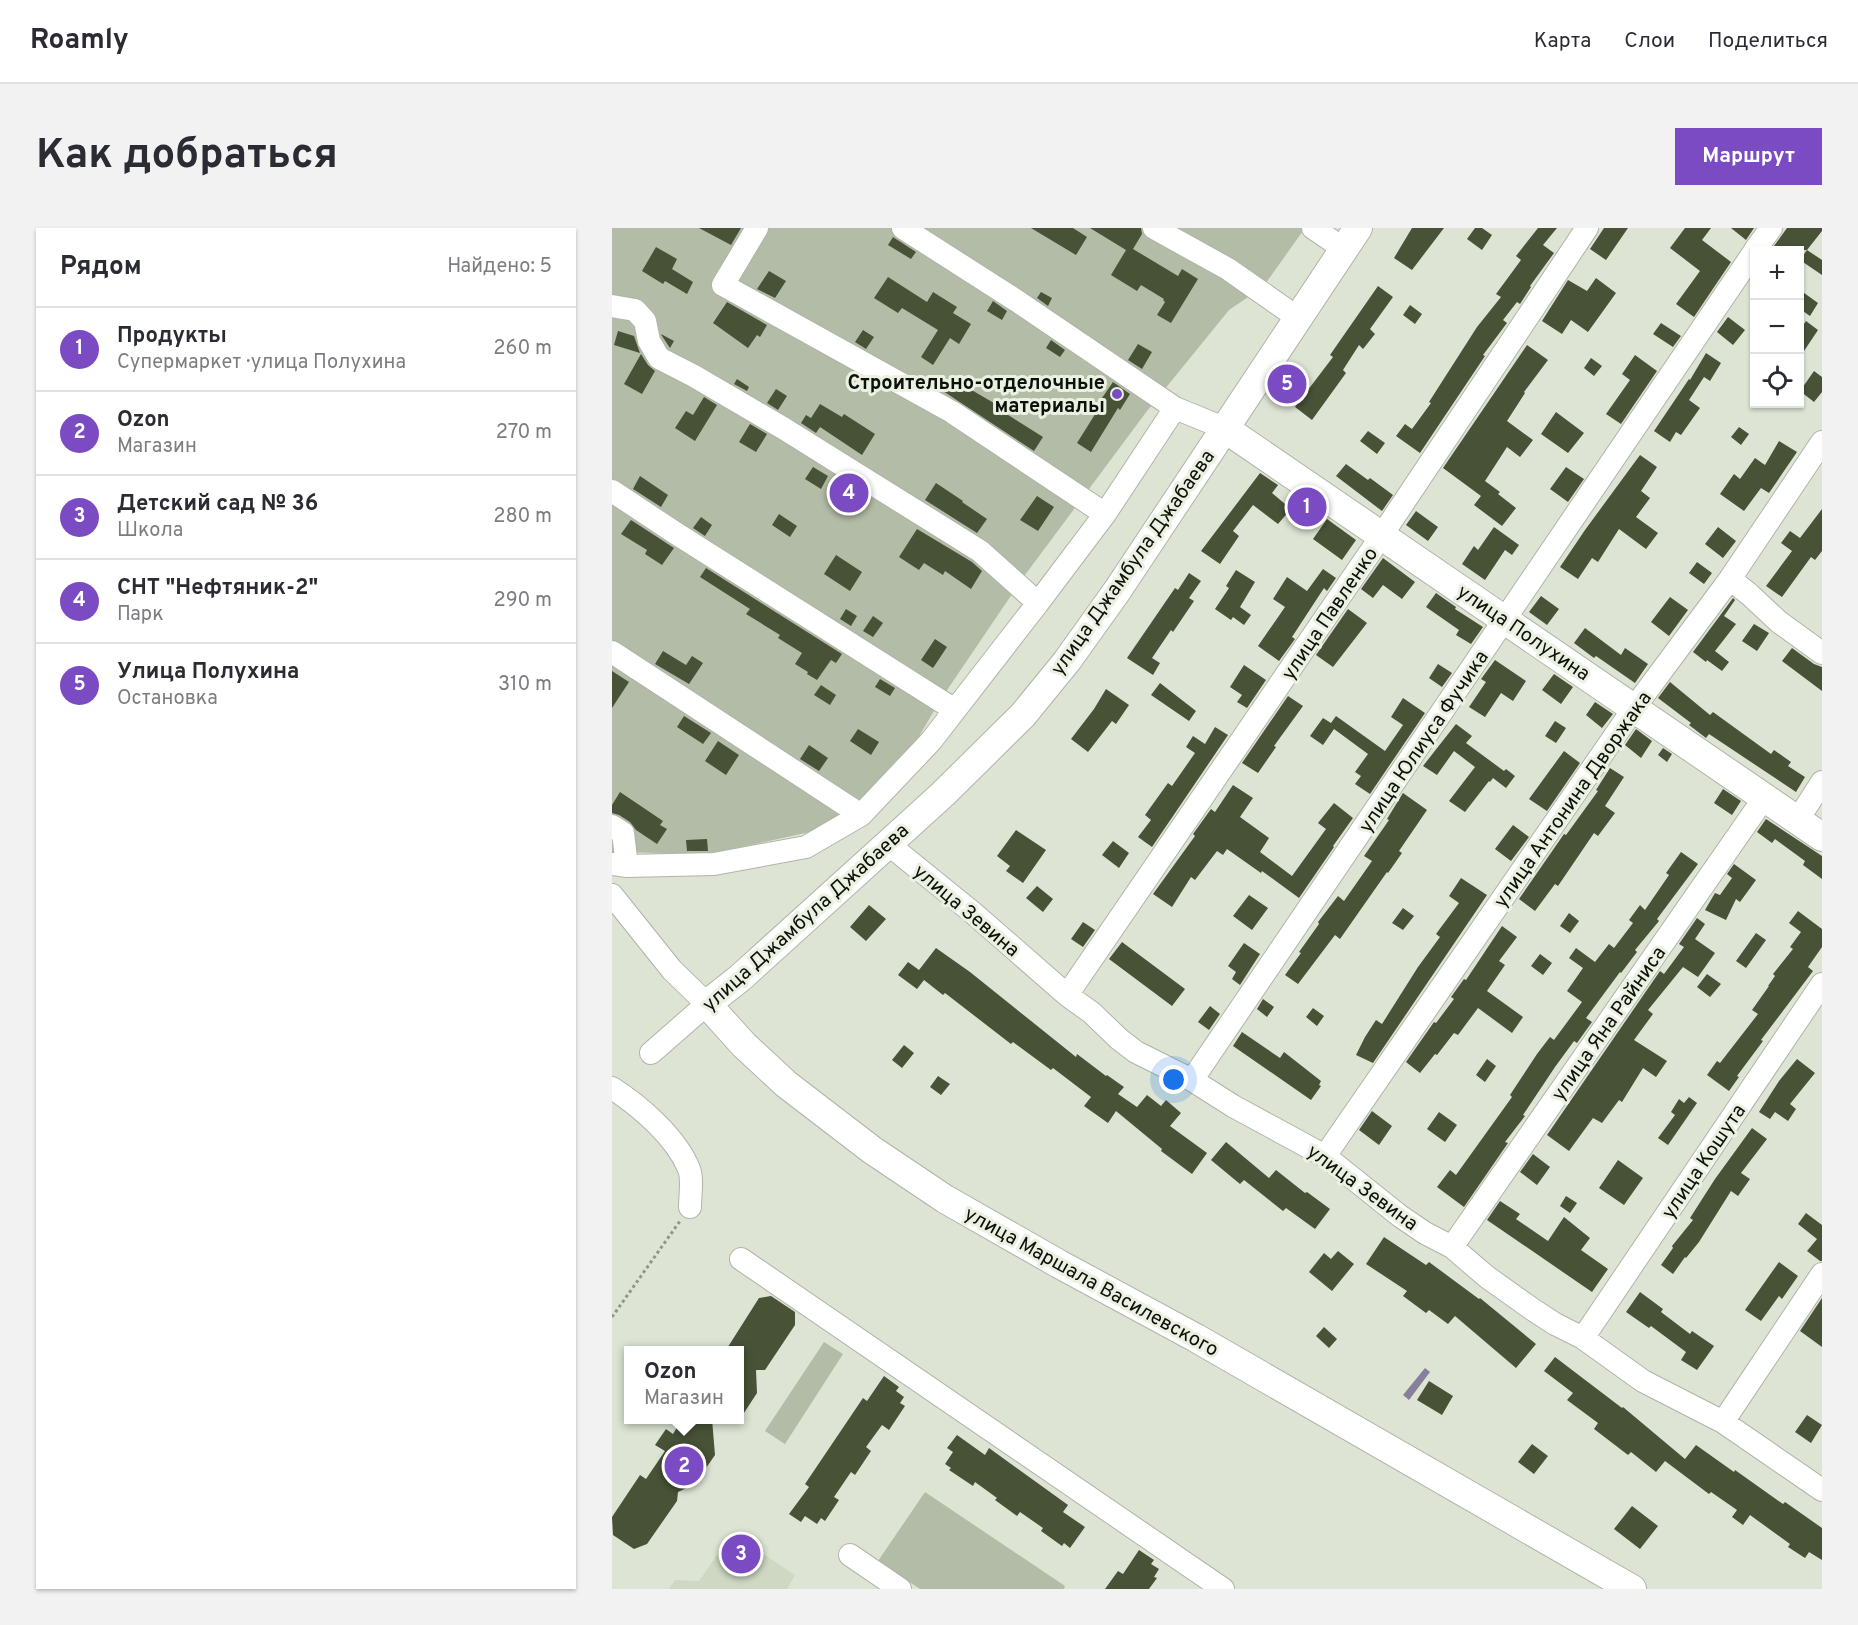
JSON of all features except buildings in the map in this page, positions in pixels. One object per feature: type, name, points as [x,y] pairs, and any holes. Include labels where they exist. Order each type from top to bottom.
[{"type":"main road","name":"улица Джамбула Джабаева","points":[[707,1004],[740,978],[888,844],[1023,715],[1067,661],[1118,591],[1351,238]]},
{"type":"main road","name":"улица Полухина","points":[[1224,428],[1822,837]]},
{"type":"main road","name":"улица Маршала Василевского","points":[[707,1004],[744,1045],[786,1084],[872,1150],[945,1199],[1196,1338],[1632,1589]]},
{"type":"street","points":[[757,228],[723,285],[952,412],[1105,514]]},
{"type":"street","points":[[903,228],[1017,301],[1175,408],[1224,428]]},
{"type":"street","points":[[1154,228],[1228,269],[1298,318]]},
{"type":"street","points":[[1313,228],[1351,238]]},
{"type":"street","name":"улица Павленко","points":[[1067,995],[1382,535],[1587,228]]},
{"type":"street","name":"улица Юлиуса Фучика","points":[[1758,246],[1771,228]]},
{"type":"street","name":"улица Юлиуса Фучика","points":[[1192,1080],[1750,258]]},
{"type":"street","points":[[612,306],[635,310],[645,321],[649,341],[659,358],[783,428],[980,551],[1038,603]]},
{"type":"street","name":"улица Джамбула Джабаева","points":[[620,865],[714,864],[806,847],[861,815],[931,741],[1038,603],[1105,514],[1175,408]]},
{"type":"street","name":"улица Антонина Дворжака","points":[[1325,1156],[1634,708],[1730,579],[1822,442]]},
{"type":"street","points":[[612,491],[955,710]]},
{"type":"street","points":[[1730,579],[1779,622],[1822,653]]},
{"type":"street","points":[[612,652],[861,815]]},
{"type":"street","points":[[1797,821],[1822,782]]},
{"type":"street","name":"улица Яна Райниса","points":[[1452,1247],[1764,798]]},
{"type":"street","points":[[612,825],[622,833],[620,865]]},
{"type":"street","name":"улица Зевина","points":[[888,844],[972,912],[1136,1052],[1192,1080],[1233,1106],[1325,1156],[1400,1216],[1425,1233],[1452,1247],[1517,1299],[1555,1324],[1583,1338],[1644,1381],[1723,1422],[1822,1490]]},
{"type":"street","name":"улица Маршала Василевского","points":[[612,894],[672,970],[707,1004]]},
{"type":"street","name":"улица Кошута","points":[[1583,1338],[1822,984]]},
{"type":"street","name":"улица Джамбула Джабаева","points":[[651,1053],[707,1004]]},
{"type":"street","points":[[612,1088],[634,1102],[673,1141],[690,1171],[690,1207]]},
{"type":"street","points":[[741,1259],[1223,1589]]},
{"type":"street","points":[[1723,1422],[1822,1274]]},
{"type":"street","points":[[850,1555],[900,1589]]},
{"type":"path","points":[[612,1317],[690,1207]]},
{"type":"shaded area","points":[[612,228],[1305,228],[1263,287],[1229,310],[1147,411],[1025,575],[941,699],[894,779],[847,824],[709,854],[612,852]]},
{"type":"shaded area","points":[[824,1342],[843,1354],[785,1444],[765,1431]]},
{"type":"shaded area","points":[[1425,1368],[1430,1372],[1409,1400],[1403,1395]]},
{"type":"shaded area","points":[[925,1492],[1065,1586],[1064,1589],[920,1589],[878,1561]]},
{"type":"shaded area","points":[[732,1533],[795,1575],[787,1589],[669,1589],[675,1580],[699,1581]]},
{"type":"place","name":"Улица Полухина","points":[[1287,384]]},
{"type":"place","name":"Строительно-отделочные материалы","points":[[1117,394]]},
{"type":"place","name":"СНТ \"Нефтяник-2\"","points":[[849,493]]},
{"type":"place","name":"Продукты","points":[[1307,507]]},
{"type":"place","name":"Ozon","points":[[684,1466]]},
{"type":"place","name":"Детский сад № 36","points":[[741,1554]]}]
